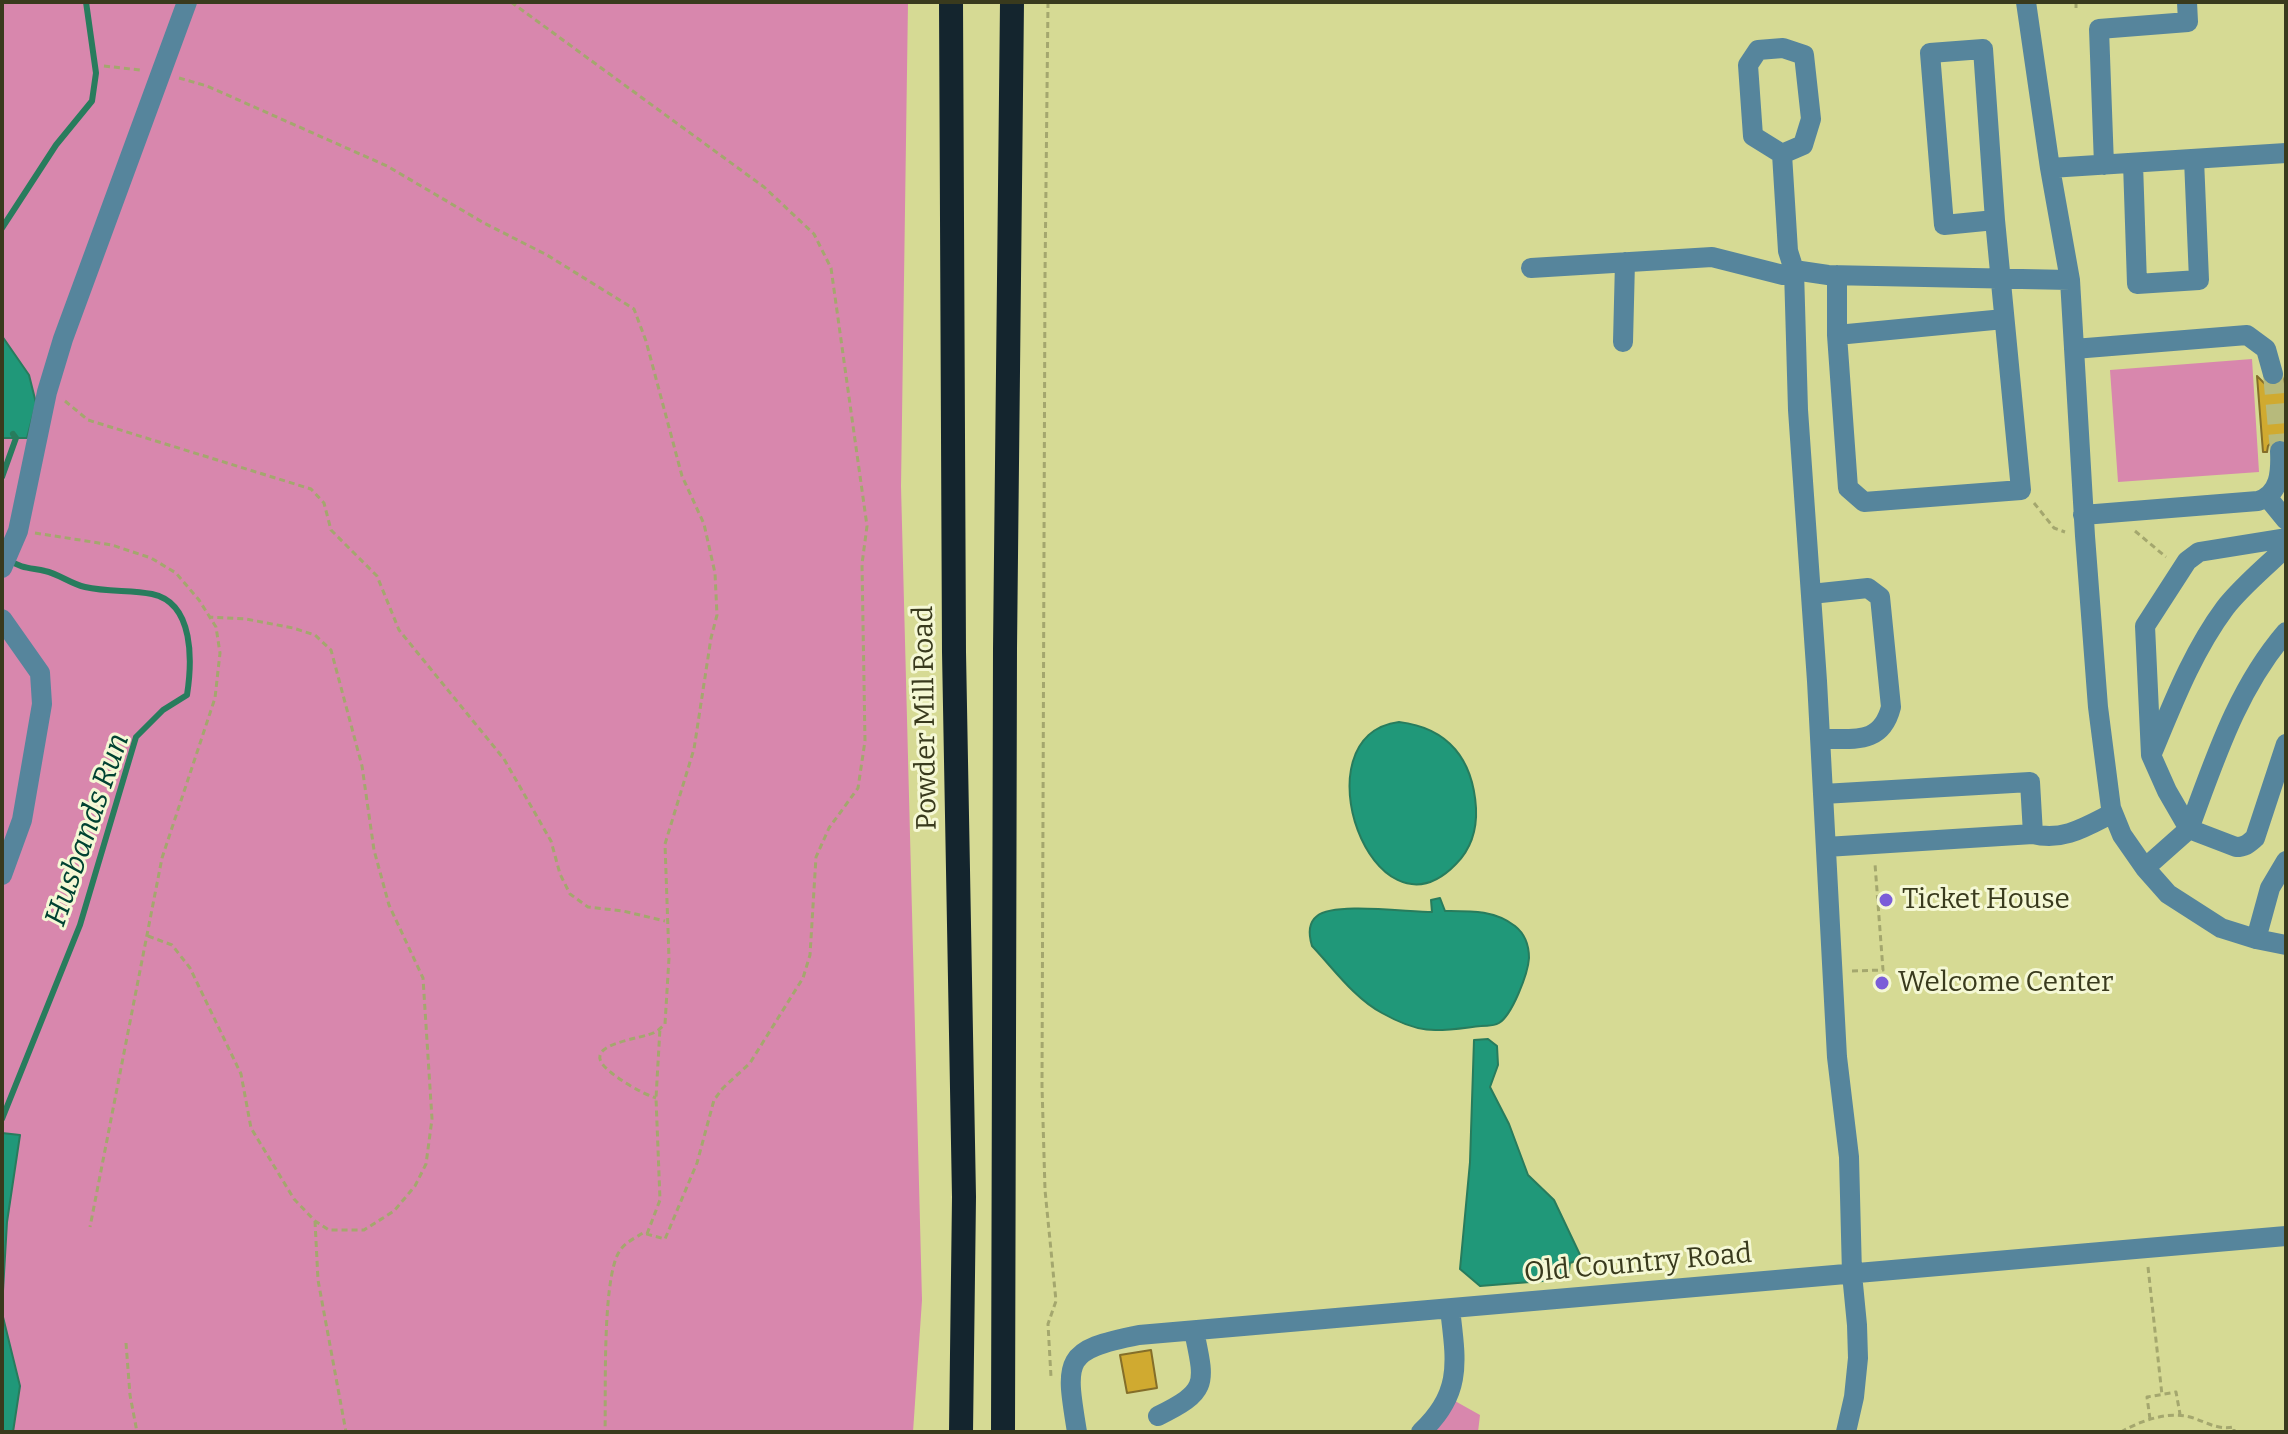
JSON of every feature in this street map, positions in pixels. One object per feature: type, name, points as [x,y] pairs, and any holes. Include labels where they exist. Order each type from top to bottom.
[{"type":"highway","name":"Powder Mill Road","points":[[951,2],[954,652],[964,1197],[961,1432]]},
{"type":"highway","points":[[1003,1432],[1005,648],[1012,2]]},
{"type":"street","points":[[2,568],[15,538],[47,392],[63,339],[187,2]]},
{"type":"street","points":[[2026,2],[2070,280],[2083,515],[2098,707],[2113,813],[2122,835],[2168,894],[2221,928],[2286,945]]},
{"type":"street","points":[[2104,165],[2099,29],[2188,22],[2187,2]]},
{"type":"street","points":[[1783,48],[1804,55],[1811,119],[1803,145],[1782,154],[1753,136],[1748,65],[1758,50],[1783,48]]},
{"type":"street","points":[[1837,275],[1837,335],[1848,488],[1864,502],[2021,490],[1995,220],[1983,49],[1930,53],[1944,225],[1995,220]]},
{"type":"street","points":[[1782,154],[1788,251],[1794,270],[1798,410],[1837,1057],[1849,1157],[1858,1358],[1846,1432]]},
{"type":"street","points":[[2050,168],[2284,154]]},
{"type":"street","points":[[2133,163],[2137,284],[2199,280],[2194,159]]},
{"type":"street","points":[[1531,268],[1712,257],[1783,275],[1794,270],[1837,275],[2070,280]]},
{"type":"street","points":[[1623,342],[1625,262]]},
{"type":"street","points":[[1837,335],[2004,319]]},
{"type":"street","points":[[2074,349],[2247,335],[2266,349],[2273,374]]},
{"type":"street","points":[[2083,515],[2268,498],[2278,481],[2280,451]]},
{"type":"street","points":[[2268,498],[2286,520]]},
{"type":"street","points":[[2286,538],[2199,552],[2187,561],[2145,626],[2151,755],[2189,829],[2236,847],[2244,847],[2255,838],[2286,744]]},
{"type":"street","points":[[2151,755],[2176,695],[2212,627],[2226,606],[2286,547]]},
{"type":"street","points":[[1811,594],[1868,588],[1880,597],[1891,707],[1887,723],[1877,734],[1863,738],[1820,739]]},
{"type":"street","points":[[2,619],[40,673],[42,704],[22,820],[2,875]]},
{"type":"street","points":[[2145,868],[2189,829],[2229,723],[2250,681],[2286,632]]},
{"type":"street","points":[[1823,794],[2030,782],[2033,834]]},
{"type":"street","points":[[1826,847],[2033,834],[2047,838],[2070,834],[2113,813]]},
{"type":"street","points":[[2256,939],[2270,888],[2286,861]]},
{"type":"street","name":"Old Country Road","points":[[1077,1432],[1070,1391],[1071,1367],[1083,1353],[1099,1343],[1139,1335],[2286,1236]]},
{"type":"street","points":[[1421,1432],[1438,1416],[1451,1392],[1456,1364],[1450,1309]]},
{"type":"street","points":[[1158,1416],[1188,1401],[1200,1386],[1202,1369],[1194,1331]]},
{"type":"path","points":[[511,2],[764,187],[814,234],[831,268],[867,526],[862,564],[865,741],[858,788],[829,828],[816,857],[810,955],[803,978],[750,1063],[714,1100],[697,1163],[665,1239],[643,1233],[622,1247],[617,1255],[609,1296],[605,1432]]},
{"type":"path","points":[[1048,2],[1042,1086],[1045,1190],[1056,1301],[1048,1324],[1052,1386]]},
{"type":"path","points":[[2076,2],[2076,10]]},
{"type":"path","points":[[104,66],[161,73],[207,86],[387,166],[560,263],[634,309],[646,341],[682,476],[704,524],[715,573],[717,615],[694,749],[665,844],[669,958],[665,1024],[654,1033],[616,1042],[606,1048],[600,1057],[607,1069],[656,1098]]},
{"type":"path","points":[[47,392],[67,402],[88,420],[311,489],[324,503],[331,530],[377,576],[399,630],[504,759],[551,841],[560,874],[570,894],[588,907],[667,921]]},
{"type":"path","points":[[2021,490],[2054,528],[2074,535]]},
{"type":"path","points":[[2135,531],[2175,564]]},
{"type":"path","points":[[15,538],[112,545],[151,558],[176,573],[210,617],[216,627],[220,653],[215,698],[162,858],[90,1227]]},
{"type":"path","points":[[148,936],[172,945],[190,968],[241,1074],[251,1128],[294,1199],[315,1221],[329,1230],[364,1230],[394,1211],[415,1186],[426,1164],[432,1119],[423,978],[389,905],[374,850],[362,766],[331,650],[315,635],[293,628],[246,619],[210,617]]},
{"type":"path","points":[[1833,972],[1883,970],[1873,844]]},
{"type":"path","points":[[647,1234],[660,1200],[656,1098],[660,1028]]},
{"type":"path","points":[[315,1221],[318,1280],[346,1432]]},
{"type":"path","points":[[2146,1248],[2162,1395]]},
{"type":"path","points":[[126,1343],[130,1395],[137,1432]]},
{"type":"path","points":[[2150,1419],[2147,1397],[2176,1392],[2180,1414]]},
{"type":"path","points":[[2121,1432],[2150,1419],[2180,1414],[2220,1429],[2234,1427],[2234,1432]]},
{"type":"shaded area","points":[[2,2],[908,2],[901,486],[922,1300],[913,1432],[2,1432]]},
{"type":"shaded area","points":[[2,336],[29,375],[36,403],[27,438],[2,438]]},
{"type":"shaded area","points":[[2252,359],[2259,472],[2118,482],[2110,370]]},
{"type":"shaded area","points":[[1399,722],[1417,725],[1445,739],[1464,761],[1474,791],[1475,824],[1469,845],[1456,864],[1425,883],[1398,880],[1374,860],[1358,830],[1350,795],[1353,762],[1368,735]]},
{"type":"shaded area","points":[[1440,898],[1445,911],[1499,917],[1515,926],[1526,940],[1529,958],[1522,983],[1509,1012],[1497,1024],[1431,1030],[1396,1020],[1362,999],[1312,946],[1312,922],[1326,912],[1354,909],[1432,912],[1431,900]]},
{"type":"shaded area","points":[[1488,1039],[1497,1046],[1498,1065],[1490,1087],[1509,1124],[1528,1175],[1554,1200],[1582,1259],[1570,1263],[1568,1279],[1480,1286],[1460,1269],[1470,1162],[1474,1040]]},
{"type":"shaded area","points":[[2,1133],[20,1135],[7,1222],[2,1308]]},
{"type":"shaded area","points":[[2,1313],[20,1386],[13,1432],[2,1432]]},
{"type":"shaded area","points":[[1455,1401],[1480,1415],[1478,1432],[1428,1432]]},
{"type":"building","points":[[2286,374],[2286,440],[2274,440],[2267,452],[2263,452],[2257,376],[2265,384],[2276,387],[2283,382]]},
{"type":"building","points":[[1151,1350],[1157,1388],[1127,1393],[1120,1355]]},
{"type":"waterway","name":"Husbands Run","points":[[2,228],[56,145],[92,101],[96,73],[86,2]]},
{"type":"waterway","name":"Husbands Run","points":[[2,477],[16,438],[13,434]]},
{"type":"waterway","name":"Husbands Run","points":[[2,1119],[80,925],[136,737],[163,710],[187,695],[190,667],[188,636],[183,621],[166,600],[152,594],[85,587],[50,572],[22,567],[10,560]]},
{"type":"tunnel","points":[[2273,374],[2280,451]]},
{"type":"place","name":"Ticket House","points":[[1886,900]]},
{"type":"place","name":"Welcome Center","points":[[1882,983]]}]
